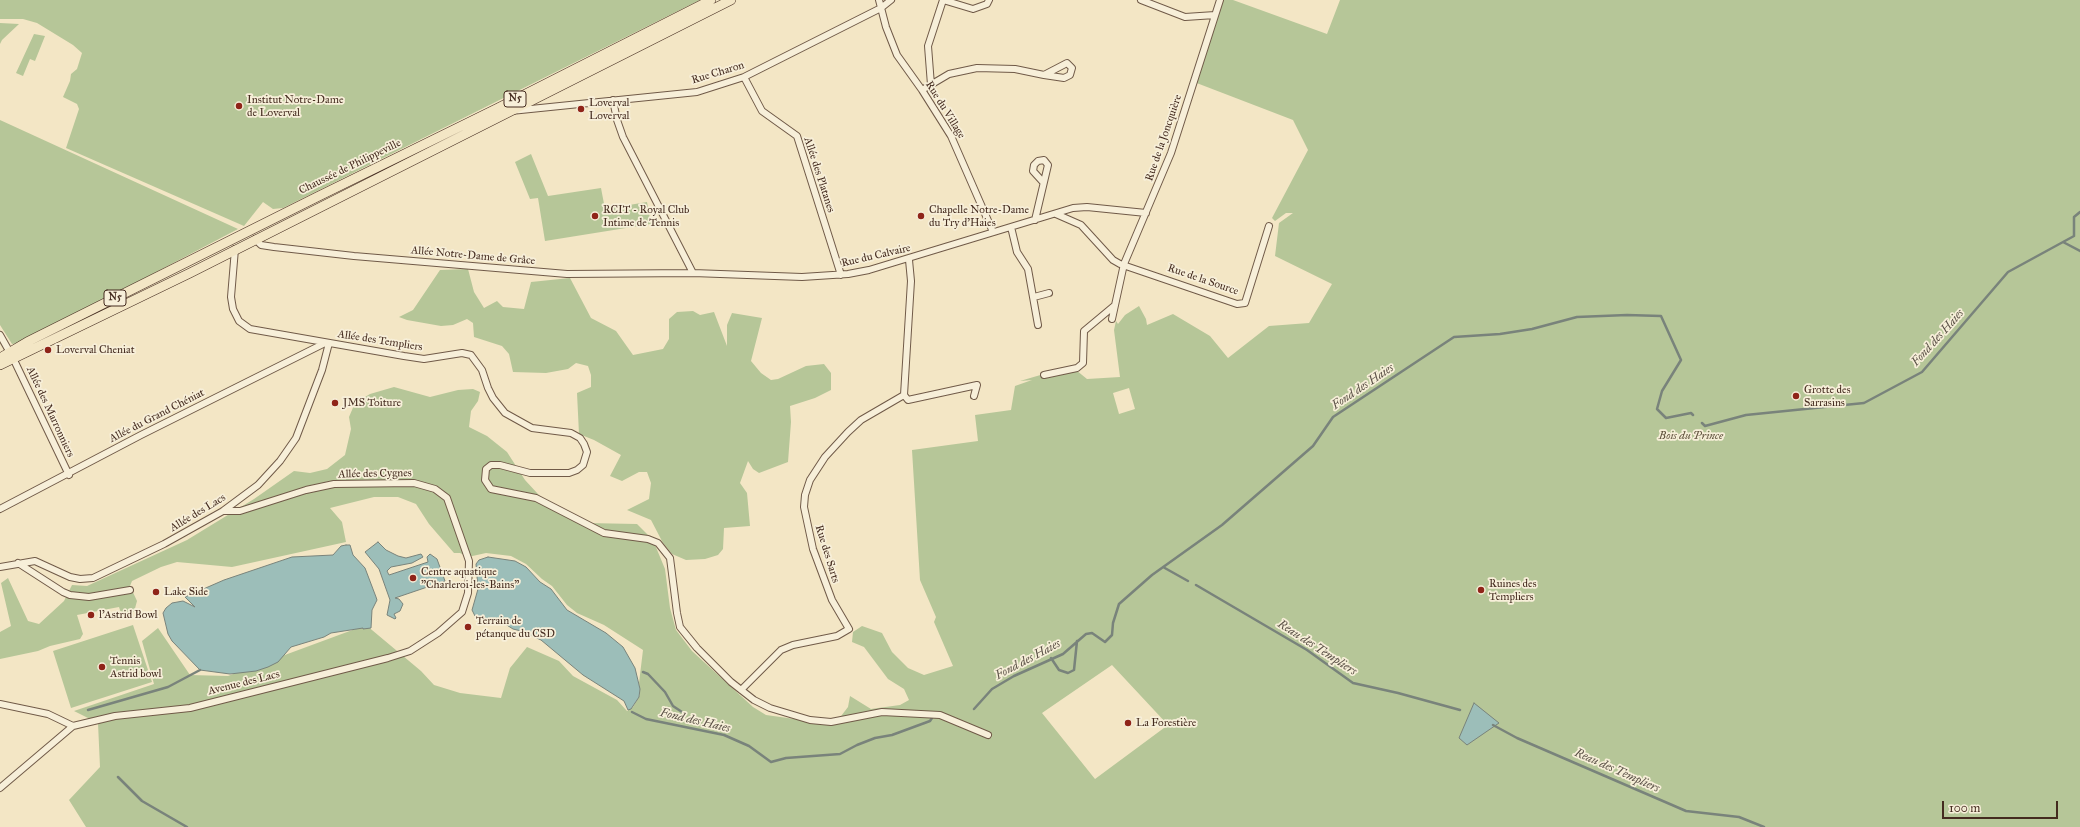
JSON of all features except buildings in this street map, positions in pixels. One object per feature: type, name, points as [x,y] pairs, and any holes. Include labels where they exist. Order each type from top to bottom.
[{"type":"main road","name":"Chaussée de Philippeville","points":[[253,234],[711,0]]},
{"type":"main road","name":"Chaussée de Philippeville","points":[[0,366],[27,342],[231,240],[253,234],[509,111],[731,0]]},
{"type":"main road","name":"N5","points":[[235,249],[253,234]]},
{"type":"main road","points":[[231,240],[235,249]]},
{"type":"main road","name":"Chaussée de Philippeville","points":[[0,358],[12,356],[235,249]]},
{"type":"street","name":"Rue du Village","points":[[879,0],[896,55],[922,90],[951,136],[993,232]]},
{"type":"street","name":"Rue Charon","points":[[498,108],[516,112],[613,100],[697,92],[744,77],[881,8],[891,0]]},
{"type":"street","points":[[931,85],[928,46],[943,0],[973,9],[987,4],[989,0]]},
{"type":"street","points":[[1141,0],[1185,17],[1215,15]]},
{"type":"street","name":"Rue de la Joncquière","points":[[1124,264],[1180,129],[1220,0]]},
{"type":"street","points":[[922,90],[949,74],[977,68],[1015,69],[1044,75]]},
{"type":"street","name":"Allée des Platanes","points":[[744,77],[762,111],[797,136],[841,275]]},
{"type":"street","points":[[613,100],[617,120],[623,137],[693,273]]},
{"type":"street","points":[[1034,220],[1043,182]]},
{"type":"street","name":"Rue du Calvaire","points":[[693,273],[802,277],[841,275],[909,260],[993,232],[1073,208],[1087,207],[1146,213]]},
{"type":"street","points":[[1056,214],[1081,225],[1113,260],[1124,264],[1112,319]]},
{"type":"street","name":"Rue de la Source","points":[[1124,264],[1237,304],[1245,303],[1269,226]]},
{"type":"street","points":[[1011,227],[1017,252],[1028,270],[1034,296],[1038,325]]},
{"type":"street","name":"Allée Notre-Dame de Grâce","points":[[253,234],[261,245],[354,256],[559,273],[693,273]]},
{"type":"street","name":"Allée des Templiers","points":[[235,249],[231,298],[233,309],[239,321],[250,329],[424,359],[452,353],[471,355],[482,370],[493,398],[505,413],[532,428],[571,432],[580,438],[587,452],[583,465],[577,470],[569,473],[530,473],[500,465],[490,465],[486,469],[484,480],[491,489],[536,498],[604,533],[648,539],[658,543],[670,558],[680,627],[697,648],[741,690],[754,700],[770,708],[810,720],[830,722],[882,712],[940,715],[988,735]]},
{"type":"street","points":[[909,260],[910,280],[904,395],[908,400],[977,385],[974,396]]},
{"type":"street","points":[[1034,296],[1049,293]]},
{"type":"street","points":[[1044,375],[1077,368],[1082,363],[1085,350],[1084,331],[1114,306]]},
{"type":"street","name":"Allée des Marronniers","points":[[0,335],[12,356],[69,475]]},
{"type":"street","name":"Allée du Grand Chéniat","points":[[0,509],[69,475],[141,435],[327,343]]},
{"type":"street","name":"Allée des Lacs","points":[[0,566],[35,561],[80,580],[93,578],[164,544],[223,511],[258,485],[280,461],[296,438],[322,370],[327,343]]},
{"type":"street","name":"Rue des Sarts","points":[[741,690],[781,650],[793,645],[830,638],[849,628],[832,600],[813,550],[804,507],[805,495],[810,480],[821,462],[848,432],[861,420],[904,395]]},
{"type":"street","name":"Allée des Cygnes","points":[[223,511],[240,511],[306,490],[334,484],[414,483],[427,485],[443,493],[447,498],[469,561],[468,593],[462,612],[438,634],[417,646]]},
{"type":"street","points":[[18,563],[70,595],[89,597],[130,590]]},
{"type":"street","name":"Avenue des Lacs","points":[[73,726],[115,716],[190,708],[388,658],[410,651],[417,646]]},
{"type":"street","points":[[0,704],[48,714],[73,726],[0,788]]},
{"type":"green space","name":"Institut Notre-Dame de Loverval","points":[[0,0],[700,0],[283,208],[273,209],[263,202],[244,226],[66,148],[79,109],[77,104],[63,97],[70,81],[71,74],[77,69],[82,53],[73,45],[37,23],[23,19],[0,19]]},
{"type":"green space","name":"Bois du Prince","points":[[1220,0],[1233,0],[1327,34],[1340,0],[2080,0],[2080,827],[86,827],[69,800],[100,767],[98,723],[74,711],[154,684],[142,641],[158,628],[190,675],[228,676],[366,625],[421,671],[434,685],[460,693],[501,698],[510,668],[527,647],[559,661],[573,676],[617,700],[627,711],[633,707],[640,695],[639,683],[643,650],[604,625],[577,613],[567,605],[552,586],[526,564],[511,556],[486,553],[468,557],[460,553],[454,553],[429,524],[416,504],[398,497],[374,497],[330,508],[342,522],[346,542],[232,567],[177,562],[161,567],[132,581],[130,586],[137,601],[134,612],[121,613],[119,607],[77,615],[83,634],[80,639],[50,646],[38,651],[0,659],[0,632],[11,626],[1,583],[8,578],[28,621],[39,624],[64,601],[72,585],[87,586],[187,540],[254,499],[294,471],[310,473],[327,469],[345,455],[351,429],[349,417],[355,403],[370,394],[394,387],[430,397],[458,390],[473,389],[480,392],[478,401],[471,411],[469,427],[487,436],[507,452],[525,480],[550,507],[586,523],[637,524],[653,540],[665,569],[670,608],[676,630],[692,651],[753,707],[766,715],[802,720],[838,720],[848,707],[850,696],[871,709],[900,705],[909,700],[904,689],[888,679],[864,647],[852,642],[853,632],[862,626],[882,633],[892,652],[908,668],[924,675],[953,666],[934,622],[936,617],[920,580],[912,450],[978,441],[975,415],[1011,410],[1015,386],[1032,380],[1020,381],[1071,366],[1087,379],[1120,377],[1114,330],[1116,321],[1118,324],[1125,315],[1139,306],[1146,319],[1147,325],[1173,314],[1210,336],[1228,358],[1269,326],[1309,323],[1332,284],[1275,256],[1279,223],[1293,213],[1286,213],[1275,221],[1272,218],[1308,150],[1293,120],[1194,82]],"holes":[[[1129,388],[1135,409],[1119,414],[1113,393]],[[1112,665],[1168,725],[1095,779],[1042,713]]]},
{"type":"green space","points":[[0,23],[19,24],[2,40],[0,44]]},
{"type":"green space","points":[[34,34],[45,36],[35,61],[30,59],[23,76],[16,73]]},
{"type":"green space","points":[[0,120],[238,229],[21,343],[12,344],[0,325]]},
{"type":"green space","name":"RCIT - Royal Club Intime de Tennis","points":[[531,154],[548,196],[601,188],[605,209],[647,202],[651,224],[545,241],[538,198],[530,199],[515,162]]},
{"type":"green space","points":[[468,269],[474,292],[484,308],[497,301],[503,307],[524,309],[531,282],[570,278],[591,318],[616,331],[633,355],[663,349],[669,339],[669,319],[677,312],[693,311],[700,315],[714,312],[727,346],[727,325],[732,313],[762,318],[751,361],[761,373],[771,380],[778,379],[806,366],[824,364],[831,373],[831,390],[815,398],[790,406],[791,422],[788,462],[759,473],[753,469],[748,461],[740,483],[747,493],[750,526],[724,528],[723,549],[718,555],[705,559],[686,560],[672,554],[663,543],[651,520],[627,510],[649,499],[651,483],[647,472],[639,472],[622,481],[610,476],[621,455],[594,440],[579,434],[577,393],[591,387],[591,375],[588,366],[576,363],[568,369],[546,373],[513,372],[509,354],[502,346],[474,337],[473,323],[467,319],[453,325],[441,326],[407,320],[399,317],[413,310],[440,270]]},
{"type":"green space","name":"Tennis Astrid bowl","points":[[133,625],[152,682],[71,708],[53,651]]},
{"type":"water","name":"Centre aquatique \"Charleroi-les-Bains\"","points":[[378,542],[386,550],[398,556],[406,558],[421,554],[423,557],[412,563],[391,567],[387,571],[389,575],[428,562],[427,557],[430,554],[437,559],[445,581],[395,598],[399,599],[403,604],[400,611],[394,614],[395,619],[387,615],[390,600],[379,569],[365,552]]},
{"type":"water","points":[[350,545],[353,555],[365,568],[377,600],[372,610],[371,628],[331,633],[324,637],[291,647],[278,662],[268,667],[256,671],[230,674],[200,670],[172,641],[168,634],[163,613],[172,603],[183,601],[195,607],[185,597],[224,580],[292,557],[333,555],[341,546]]},
{"type":"water","points":[[488,557],[515,561],[526,567],[540,582],[551,589],[567,610],[606,633],[623,647],[635,668],[640,689],[639,697],[631,709],[628,710],[624,701],[583,675],[541,640],[513,629],[502,622],[475,616],[472,610],[478,589],[476,564],[479,560]]},
{"type":"water","points":[[1474,703],[1499,723],[1467,745],[1459,738]]},
{"type":"waterway","name":"Fond des Haies","points":[[1702,423],[1705,426],[1746,415],[1864,403],[1922,372],[2008,272],[2074,236],[2074,217],[2080,212]]},
{"type":"waterway","points":[[2063,242],[2080,251]]},
{"type":"waterway","name":"Fond des Haies","points":[[974,709],[992,689],[1014,676],[1063,654],[1086,634],[1092,633],[1105,642],[1112,635],[1113,623],[1119,604],[1152,575],[1222,525],[1313,446],[1333,417],[1454,337],[1500,334],[1532,329],[1577,317],[1627,315],[1661,316],[1681,360],[1662,391],[1657,409],[1666,418],[1691,413],[1693,415]]},
{"type":"waterway","name":"Reau des Templiers","points":[[1163,567],[1188,581]]},
{"type":"waterway","name":"Reau des Templiers","points":[[1196,585],[1307,650],[1353,683],[1398,693],[1460,710]]},
{"type":"waterway","points":[[1051,658],[1059,670],[1068,673],[1074,670],[1077,641]]},
{"type":"waterway","name":"Fond des Haies","points":[[88,710],[168,687],[200,670]]},
{"type":"waterway","points":[[643,672],[648,674],[665,692],[673,706],[685,714]]},
{"type":"waterway","name":"Fond des Haies","points":[[632,712],[646,719],[724,735],[749,746],[771,762],[786,758],[840,754],[857,745],[875,738],[892,735],[930,721],[932,718]]},
{"type":"waterway","name":"Reau des Templiers","points":[[1493,725],[1517,738],[1686,811],[1739,817],[1764,827]]},
{"type":"waterway","points":[[118,777],[142,801],[187,827]]},
{"type":"place","name":"Institut Notre-Dame de Loverval","points":[[239,106]]},
{"type":"place","name":"Loverval Loverval","points":[[581,109]]},
{"type":"place","name":"RCIT - Royal Club Intime de Tennis","points":[[595,216]]},
{"type":"place","name":"Chapelle Notre-Dame du Try d'Haies","points":[[921,216]]},
{"type":"place","name":"Loverval Cheniat","points":[[48,350]]},
{"type":"place","name":"Grotte des Sarrasins","points":[[1796,396]]},
{"type":"place","name":"JMS Toiture","points":[[335,403]]},
{"type":"place","name":"Centre aquatique \"Charleroi-les-Bains\"","points":[[413,578]]},
{"type":"place","name":"Ruines des Templiers","points":[[1481,590]]},
{"type":"place","name":"Lake Side","points":[[156,592]]},
{"type":"place","name":"l’Astrid Bowl","points":[[91,615]]},
{"type":"place","name":"Terrain de pétanque du CSD","points":[[468,627]]},
{"type":"place","name":"Tennis Astrid bowl","points":[[102,667]]},
{"type":"place","name":"La Forestière","points":[[1128,723]]}]
